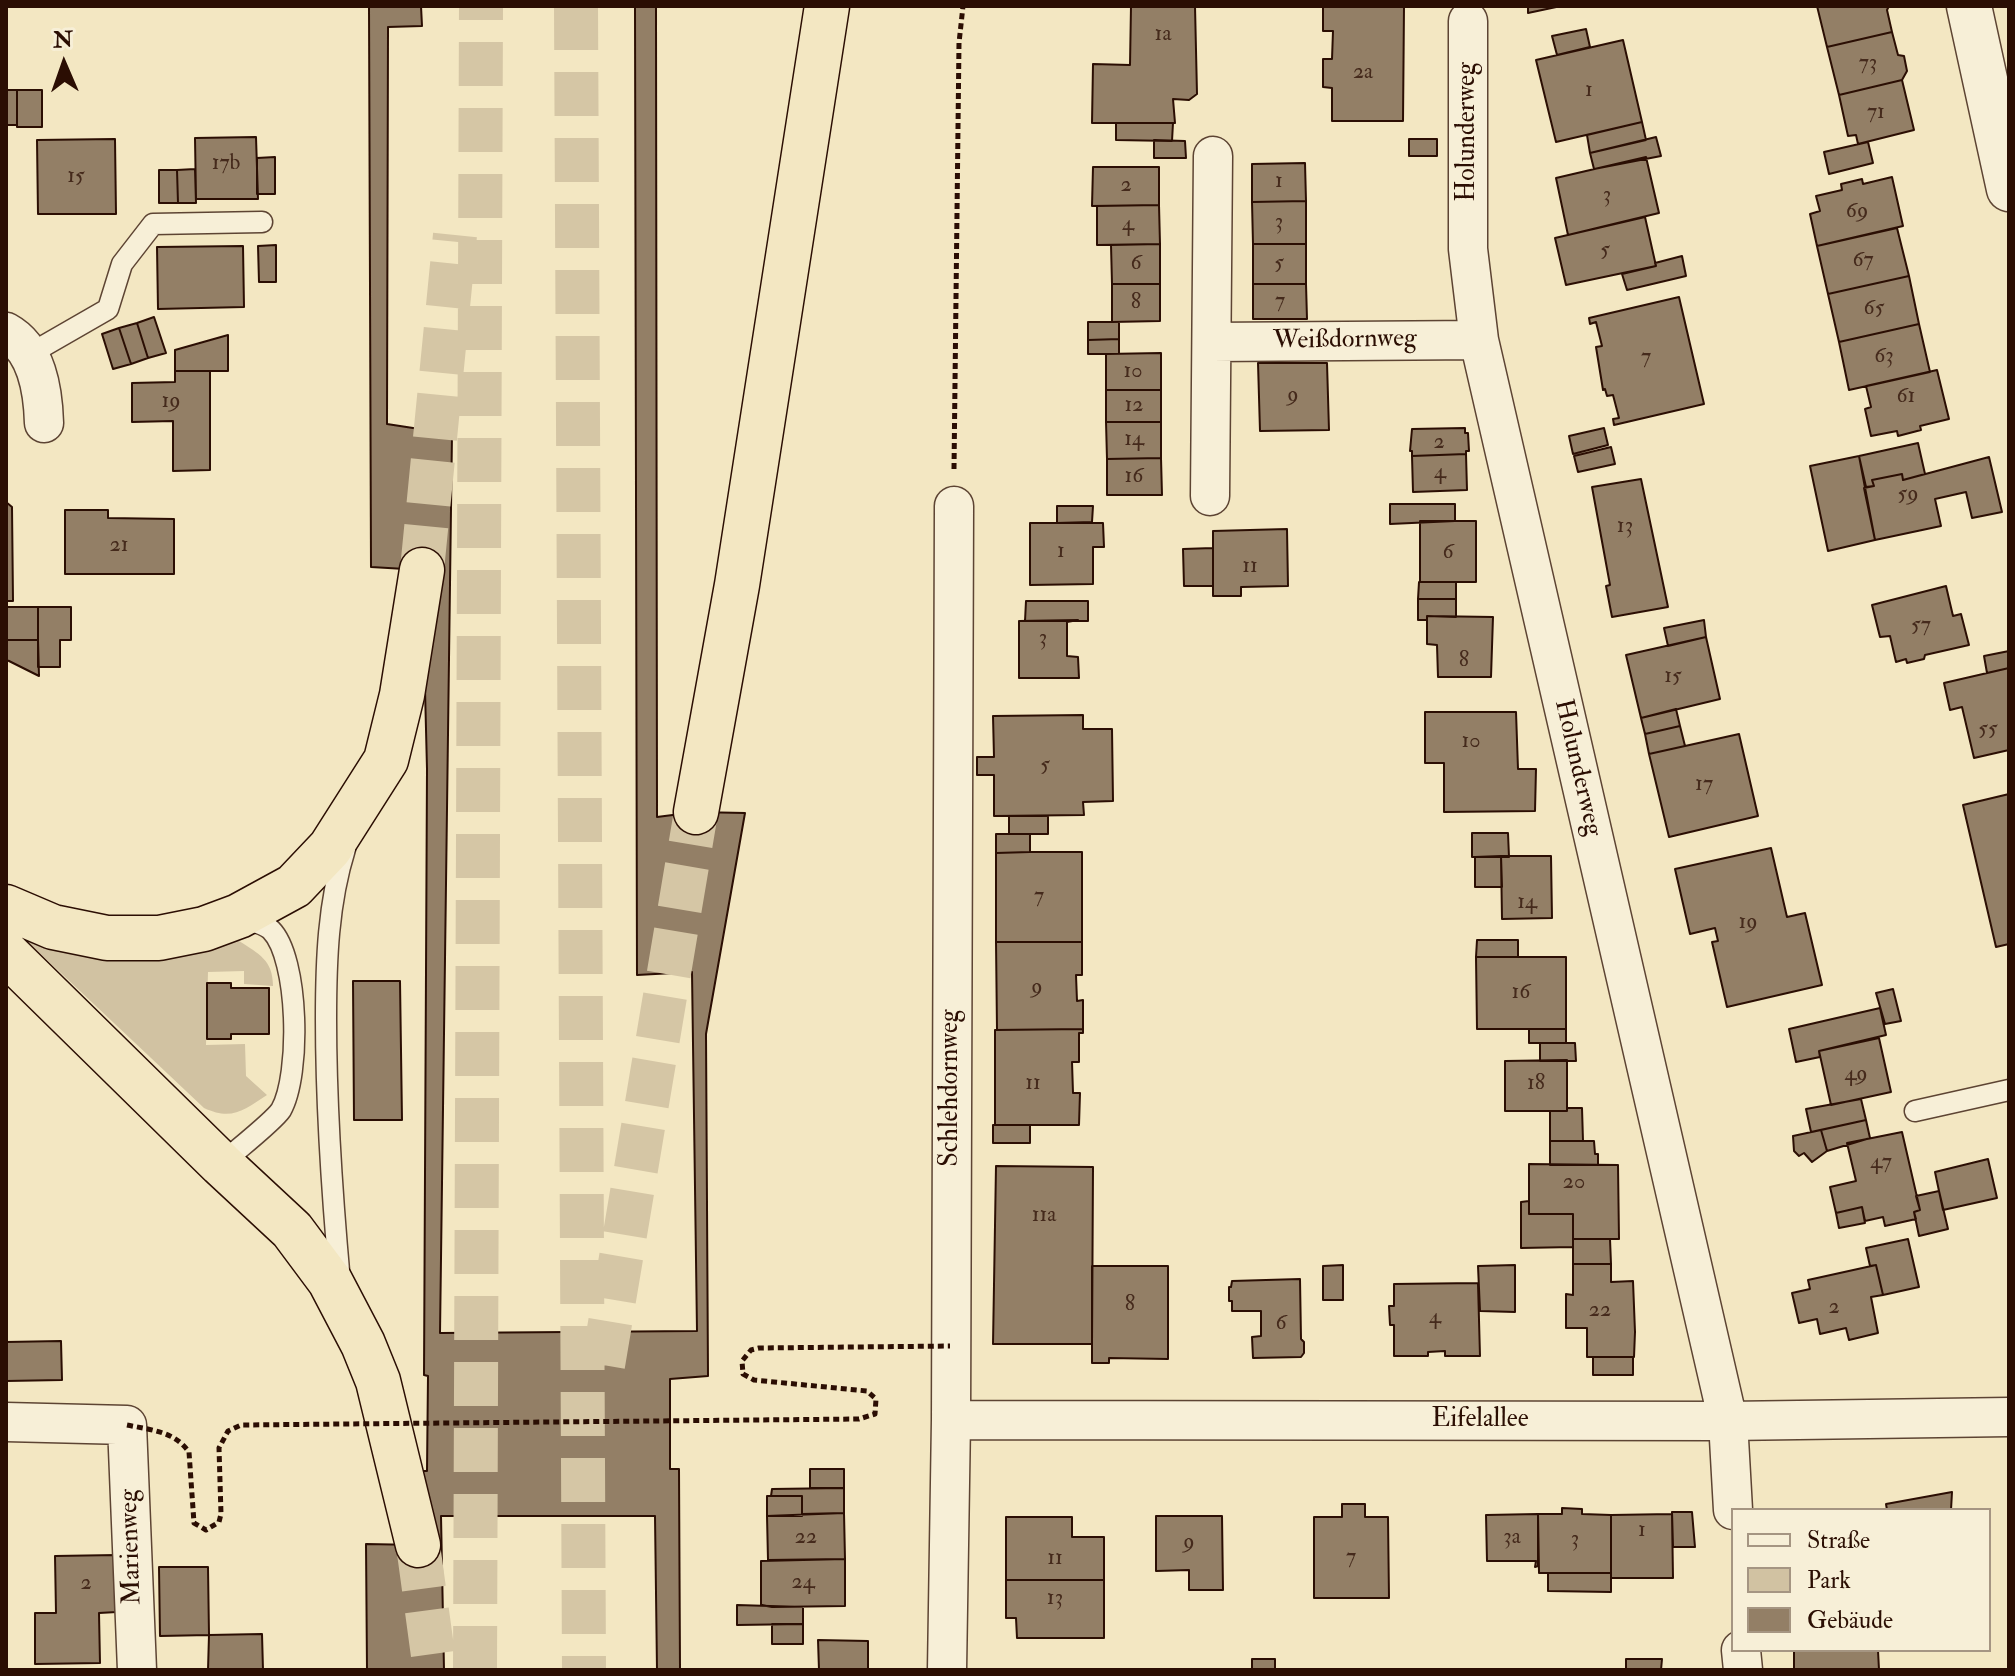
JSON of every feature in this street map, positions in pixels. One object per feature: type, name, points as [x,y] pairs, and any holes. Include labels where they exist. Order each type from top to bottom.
[{"type":"highway","points":[[696,812],[737,585],[827,6]]},
{"type":"highway","points":[[6,907],[53,927],[107,938],[159,938],[204,929],[239,916],[294,886],[330,848],[386,760],[402,695],[422,570]]},
{"type":"highway","points":[[6,953],[292,1230],[330,1281],[363,1344],[378,1381],[418,1545]]},
{"type":"street","points":[[1969,6],[2009,189]]},
{"type":"street","name":"Holunderweg","points":[[1468,21],[1468,249],[1479,340],[1728,1421],[1733,1508]]},
{"type":"street","points":[[1210,496],[1213,156]]},
{"type":"street","name":"Weißdornweg","points":[[1212,342],[1479,340]]},
{"type":"street","points":[[17,344],[38,378],[44,423]]},
{"type":"street","name":"Schlehdornweg","points":[[947,1670],[951,1420],[954,506]]},
{"type":"street","name":"Eifelallee","points":[[951,1420],[1728,1421],[2009,1417]]},
{"type":"street","points":[[6,1422],[127,1425]]},
{"type":"street","name":"Marienweg","points":[[127,1425],[137,1670]]},
{"type":"lane","points":[[17,344],[108,309],[122,264],[153,224],[262,222]]},
{"type":"lane","points":[[343,1305],[326,1096],[326,962],[336,878],[358,806]]},
{"type":"lane","points":[[221,1164],[280,1111],[290,1082],[295,1047],[289,962],[270,929],[239,916]]},
{"type":"lane","points":[[1915,1111],[2009,1090]]},
{"type":"path","points":[[954,506],[959,43],[963,6]]},
{"type":"path","points":[[127,1425],[176,1437],[189,1452],[194,1523],[206,1530],[219,1522],[221,1514],[219,1448],[228,1431],[241,1425],[859,1419],[875,1414],[876,1399],[867,1391],[754,1380],[743,1374],[742,1361],[751,1350],[759,1348],[950,1346]]},
{"type":"green space","points":[[24,933],[239,941],[253,950],[268,964],[273,986],[244,984],[244,971],[208,972],[206,1045],[245,1044],[246,1076],[267,1095],[230,1114],[204,1108],[27,941]]},
{"type":"building","points":[[369,6],[421,6],[422,26],[388,27],[387,424],[452,434],[440,1333],[697,1331],[692,972],[637,975],[635,6],[656,6],[657,817],[696,812],[745,813],[706,1034],[708,1376],[670,1379],[670,1469],[679,1469],[680,1670],[657,1670],[655,1516],[441,1516],[444,1670],[367,1670],[366,1544],[418,1545],[421,1471],[427,1471],[428,1376],[424,1375],[427,769],[422,570],[371,567]]},
{"type":"building","points":[[1131,6],[1195,6],[1197,94],[1189,100],[1173,99],[1175,123],[1092,123],[1093,64],[1130,65]]},
{"type":"building","points":[[1323,6],[1404,6],[1403,121],[1332,121],[1332,88],[1323,87],[1323,59],[1332,59],[1333,31],[1323,31]]},
{"type":"building","points":[[1528,6],[1561,6],[1528,13]]},
{"type":"building","points":[[1817,6],[1889,6],[1887,10],[1892,32],[1827,47]]},
{"type":"building","points":[[1586,29],[1590,47],[1557,55],[1552,36]]},
{"type":"building","points":[[1892,32],[1898,55],[1904,56],[1907,71],[1902,80],[1839,95],[1827,47]]},
{"type":"building","points":[[1623,40],[1642,122],[1556,142],[1536,60]]},
{"type":"building","points":[[1902,80],[1914,130],[1858,144],[1856,135],[1848,136],[1839,95]]},
{"type":"building","points":[[6,90],[17,90],[17,125],[6,125]]},
{"type":"building","points":[[17,90],[42,90],[42,127],[17,127]]},
{"type":"building","points":[[1642,122],[1646,140],[1590,153],[1587,135]]},
{"type":"building","points":[[1116,123],[1173,123],[1172,141],[1116,140]]},
{"type":"building","points":[[256,137],[258,199],[196,199],[195,138]]},
{"type":"building","points":[[1656,137],[1661,156],[1594,169],[1590,153]]},
{"type":"building","points":[[115,139],[116,214],[38,214],[37,140]]},
{"type":"building","points":[[1409,139],[1437,139],[1437,156],[1409,156]]},
{"type":"building","points":[[1154,140],[1185,141],[1186,158],[1154,158]]},
{"type":"building","points":[[1868,142],[1873,163],[1829,174],[1824,152]]},
{"type":"building","points":[[275,157],[275,194],[257,194],[257,158]]},
{"type":"building","points":[[1646,157],[1659,213],[1568,235],[1556,178]]},
{"type":"building","points":[[1305,163],[1306,201],[1252,202],[1252,164]]},
{"type":"building","points":[[1093,167],[1159,167],[1159,205],[1092,206]]},
{"type":"building","points":[[195,169],[196,203],[178,203],[177,170]]},
{"type":"building","points":[[159,170],[177,170],[178,203],[159,203]]},
{"type":"building","points":[[1892,177],[1903,226],[1817,246],[1810,214],[1820,211],[1816,196],[1842,190],[1841,184],[1862,179],[1863,184]]},
{"type":"building","points":[[1306,201],[1306,244],[1253,244],[1252,202]]},
{"type":"building","points":[[1159,205],[1160,244],[1097,245],[1097,206]]},
{"type":"building","points":[[1645,217],[1656,266],[1566,285],[1555,238]]},
{"type":"building","points":[[1897,228],[1909,276],[1828,294],[1817,246]]},
{"type":"building","points":[[1160,244],[1160,284],[1112,284],[1111,245]]},
{"type":"building","points":[[1253,244],[1306,244],[1306,284],[1253,284]]},
{"type":"building","points":[[276,245],[276,282],[259,282],[258,246]]},
{"type":"building","points":[[243,246],[244,307],[158,309],[157,247]]},
{"type":"building","points":[[1682,256],[1686,276],[1627,290],[1622,274]]},
{"type":"building","points":[[1909,276],[1919,324],[1839,342],[1828,294]]},
{"type":"building","points":[[1112,284],[1160,284],[1160,321],[1112,322]]},
{"type":"building","points":[[1253,284],[1306,284],[1307,319],[1253,319]]},
{"type":"building","points":[[1679,297],[1704,404],[1614,425],[1613,419],[1619,418],[1613,395],[1607,396],[1603,390],[1596,347],[1602,346],[1596,322],[1590,324],[1589,318]]},
{"type":"building","points":[[154,317],[166,353],[148,358],[137,323]]},
{"type":"building","points":[[1088,322],[1119,322],[1119,339],[1088,340]]},
{"type":"building","points":[[137,323],[148,358],[131,364],[119,328]]},
{"type":"building","points":[[1919,324],[1930,372],[1849,390],[1839,342]]},
{"type":"building","points":[[119,328],[131,364],[113,369],[102,334]]},
{"type":"building","points":[[228,335],[228,371],[175,371],[175,350]]},
{"type":"building","points":[[1119,339],[1119,354],[1088,354],[1088,340]]},
{"type":"building","points":[[1161,353],[1161,390],[1106,390],[1106,354]]},
{"type":"building","points":[[1258,363],[1327,363],[1329,430],[1260,431]]},
{"type":"building","points":[[1937,370],[1949,419],[1920,426],[1921,430],[1898,436],[1897,431],[1871,436],[1865,409],[1871,407],[1866,386]]},
{"type":"building","points":[[175,371],[210,371],[210,470],[173,471],[173,421],[132,422],[132,383],[175,382]]},
{"type":"building","points":[[1106,390],[1161,390],[1161,422],[1106,422]]},
{"type":"building","points":[[1106,422],[1161,422],[1161,458],[1107,459]]},
{"type":"building","points":[[1465,428],[1469,451],[1466,454],[1412,456],[1412,429]]},
{"type":"building","points":[[1604,428],[1608,445],[1573,454],[1569,436]]},
{"type":"building","points":[[1918,443],[1925,474],[1903,480],[1902,474],[1872,480],[1874,486],[1866,487],[1859,456]]},
{"type":"building","points":[[1611,447],[1615,464],[1578,472],[1574,456]]},
{"type":"building","points":[[1466,454],[1467,490],[1413,492],[1412,456]]},
{"type":"building","points":[[1859,456],[1875,540],[1828,551],[1810,466]]},
{"type":"building","points":[[1989,457],[2002,512],[1972,518],[1966,492],[1935,499],[1941,526],[1875,540],[1864,488],[1874,486],[1872,480],[1902,474],[1903,480]]},
{"type":"building","points":[[1161,458],[1162,495],[1107,495],[1107,459]]},
{"type":"building","points":[[1641,479],[1668,607],[1612,617],[1606,586],[1610,585],[1592,487]]},
{"type":"building","points":[[6,502],[12,507],[13,601],[6,601]]},
{"type":"building","points":[[1390,504],[1455,504],[1455,521],[1390,524]]},
{"type":"building","points":[[1057,506],[1093,506],[1092,522],[1057,523]]},
{"type":"building","points":[[65,510],[108,510],[108,518],[174,519],[174,574],[65,574]]},
{"type":"building","points":[[1420,521],[1476,521],[1476,582],[1420,582]]},
{"type":"building","points":[[1030,523],[1103,523],[1104,547],[1093,547],[1093,584],[1030,585]]},
{"type":"building","points":[[1287,529],[1288,586],[1241,587],[1241,596],[1213,596],[1213,531]]},
{"type":"building","points":[[1213,548],[1213,586],[1184,586],[1183,549]]},
{"type":"building","points":[[1419,582],[1456,582],[1456,599],[1418,599]]},
{"type":"building","points":[[1946,586],[1953,616],[1961,614],[1969,645],[1925,655],[1924,659],[1907,663],[1906,659],[1896,662],[1890,636],[1880,637],[1872,605]]},
{"type":"building","points":[[1418,599],[1456,599],[1456,617],[1427,616],[1427,620],[1418,620]]},
{"type":"building","points":[[1026,601],[1088,601],[1088,621],[1025,621]]},
{"type":"building","points":[[6,607],[38,607],[38,640],[6,640]]},
{"type":"building","points":[[38,607],[71,607],[71,640],[60,640],[60,667],[38,667]]},
{"type":"building","points":[[1427,616],[1493,617],[1491,677],[1438,677],[1437,645],[1427,644]]},
{"type":"building","points":[[1078,620],[1067,622],[1067,656],[1078,657],[1079,678],[1019,678],[1019,621]]},
{"type":"building","points":[[1704,620],[1706,637],[1668,646],[1664,628]]},
{"type":"building","points":[[1706,637],[1720,699],[1641,718],[1626,655]]},
{"type":"building","points":[[7,640],[38,640],[39,676],[7,660]]},
{"type":"building","points":[[2009,651],[2009,668],[1987,673],[1984,656]]},
{"type":"building","points":[[2009,668],[2009,750],[1974,758],[1962,707],[1950,710],[1944,683]]},
{"type":"building","points":[[1676,709],[1680,726],[1645,734],[1641,718]]},
{"type":"building","points":[[1425,712],[1516,712],[1518,769],[1536,769],[1535,811],[1444,812],[1444,763],[1425,763]]},
{"type":"building","points":[[1083,715],[1083,729],[1112,729],[1113,801],[1083,802],[1084,815],[994,816],[994,775],[977,775],[977,757],[994,757],[993,716]]},
{"type":"building","points":[[1680,726],[1685,746],[1649,754],[1645,734]]},
{"type":"building","points":[[1739,734],[1758,816],[1669,837],[1649,754]]},
{"type":"building","points":[[2009,794],[2009,944],[1996,947],[1963,805]]},
{"type":"building","points":[[1009,816],[1048,816],[1048,834],[1009,834]]},
{"type":"building","points":[[1472,833],[1508,833],[1509,857],[1472,857]]},
{"type":"building","points":[[996,834],[1030,834],[1030,852],[996,853]]},
{"type":"building","points":[[1771,848],[1787,917],[1805,913],[1822,985],[1727,1007],[1712,942],[1718,941],[1715,928],[1690,934],[1675,869]]},
{"type":"building","points":[[1082,852],[1082,942],[996,942],[996,853]]},
{"type":"building","points":[[1501,856],[1551,856],[1552,918],[1502,919]]},
{"type":"building","points":[[1501,856],[1502,887],[1475,887],[1475,857]]},
{"type":"building","points":[[1477,940],[1518,940],[1518,957],[1476,957]]},
{"type":"building","points":[[996,942],[1082,942],[1082,975],[1076,975],[1077,1001],[1083,1000],[1083,1029],[997,1030]]},
{"type":"building","points":[[1476,957],[1566,957],[1566,1029],[1477,1029]]},
{"type":"building","points":[[353,981],[400,981],[402,1120],[354,1120]]},
{"type":"building","points":[[207,983],[231,983],[231,988],[269,988],[269,1034],[231,1034],[231,1039],[207,1039]]},
{"type":"building","points":[[1893,989],[1901,1021],[1885,1024],[1876,993]]},
{"type":"building","points":[[1880,1008],[1886,1035],[1819,1051],[1820,1057],[1796,1062],[1789,1029]]},
{"type":"building","points":[[1083,1029],[1083,1033],[1079,1033],[1079,1062],[1072,1062],[1073,1093],[1080,1093],[1079,1125],[995,1125],[995,1030]]},
{"type":"building","points":[[1529,1029],[1566,1029],[1566,1043],[1529,1043]]},
{"type":"building","points":[[1879,1038],[1891,1092],[1831,1105],[1819,1051]]},
{"type":"building","points":[[1540,1043],[1575,1043],[1576,1061],[1540,1061]]},
{"type":"building","points":[[1567,1060],[1567,1111],[1505,1111],[1505,1061]]},
{"type":"building","points":[[1861,1099],[1866,1120],[1811,1132],[1806,1109]]},
{"type":"building","points":[[1567,1108],[1582,1108],[1583,1141],[1550,1141],[1550,1111],[1567,1111]]},
{"type":"building","points":[[1866,1120],[1870,1138],[1827,1151],[1821,1130]]},
{"type":"building","points":[[993,1125],[1030,1125],[1030,1143],[993,1143]]},
{"type":"building","points":[[1821,1130],[1827,1151],[1812,1162],[1804,1153],[1799,1156],[1794,1151],[1793,1136]]},
{"type":"building","points":[[1902,1132],[1920,1210],[1914,1212],[1916,1219],[1885,1226],[1883,1217],[1865,1221],[1862,1207],[1836,1213],[1830,1187],[1856,1181],[1847,1143]]},
{"type":"building","points":[[1550,1141],[1594,1141],[1598,1165],[1550,1165]]},
{"type":"building","points":[[1988,1159],[1997,1198],[1943,1210],[1935,1172]]},
{"type":"building","points":[[1529,1164],[1618,1165],[1619,1239],[1573,1239],[1573,1214],[1529,1214]]},
{"type":"building","points":[[996,1166],[1093,1167],[1092,1344],[993,1344]]},
{"type":"building","points":[[1939,1191],[1948,1229],[1919,1236],[1914,1212],[1920,1210],[1916,1196]]},
{"type":"building","points":[[1529,1201],[1529,1214],[1573,1214],[1573,1247],[1521,1248],[1521,1202]]},
{"type":"building","points":[[1862,1207],[1865,1223],[1839,1228],[1836,1213]]},
{"type":"building","points":[[1573,1239],[1610,1239],[1611,1264],[1573,1264]]},
{"type":"building","points":[[1908,1239],[1919,1287],[1883,1295],[1876,1265],[1870,1266],[1866,1248]]},
{"type":"building","points":[[1573,1264],[1611,1264],[1611,1282],[1633,1281],[1634,1357],[1587,1357],[1587,1328],[1566,1328],[1566,1294],[1573,1295]]},
{"type":"building","points":[[1343,1265],[1343,1300],[1323,1300],[1323,1266]]},
{"type":"building","points":[[1515,1265],[1515,1312],[1480,1311],[1478,1266]]},
{"type":"building","points":[[1876,1265],[1883,1295],[1871,1297],[1878,1333],[1849,1340],[1846,1328],[1820,1334],[1817,1319],[1799,1323],[1792,1293],[1810,1289],[1808,1280]]},
{"type":"building","points":[[1092,1266],[1168,1266],[1168,1359],[1109,1358],[1109,1363],[1092,1363]]},
{"type":"building","points":[[1300,1279],[1304,1353],[1301,1357],[1253,1358],[1252,1337],[1261,1336],[1261,1311],[1232,1311],[1229,1287],[1232,1281]]},
{"type":"building","points":[[1478,1283],[1480,1356],[1445,1356],[1445,1351],[1428,1352],[1428,1356],[1394,1356],[1394,1325],[1390,1325],[1389,1306],[1394,1306],[1394,1284]]},
{"type":"building","points":[[61,1341],[62,1380],[6,1381],[6,1342]]},
{"type":"building","points":[[1593,1357],[1633,1357],[1633,1375],[1593,1375]]},
{"type":"building","points":[[810,1469],[844,1469],[844,1488],[810,1488]]},
{"type":"building","points":[[844,1488],[844,1513],[802,1514],[802,1496],[771,1496],[772,1489]]},
{"type":"building","points":[[1952,1492],[1951,1508],[1887,1508],[1886,1504]]},
{"type":"building","points":[[767,1496],[802,1496],[802,1516],[767,1516]]},
{"type":"building","points":[[1342,1504],[1365,1504],[1365,1517],[1388,1517],[1389,1598],[1314,1598],[1314,1517],[1342,1517]]},
{"type":"building","points":[[1562,1508],[1582,1509],[1582,1514],[1611,1515],[1611,1573],[1539,1573],[1538,1514],[1562,1514]]},
{"type":"building","points":[[1672,1512],[1692,1512],[1695,1547],[1673,1547]]},
{"type":"building","points":[[844,1513],[845,1559],[768,1560],[767,1516]]},
{"type":"building","points":[[1538,1514],[1538,1566],[1535,1567],[1536,1561],[1487,1561],[1486,1515]]},
{"type":"building","points":[[1672,1514],[1673,1578],[1611,1578],[1611,1515]]},
{"type":"building","points":[[1156,1516],[1222,1516],[1223,1590],[1189,1590],[1189,1570],[1156,1571]]},
{"type":"building","points":[[1006,1517],[1072,1517],[1072,1537],[1104,1537],[1104,1580],[1006,1580]]},
{"type":"building","points":[[117,1555],[117,1612],[99,1613],[100,1663],[35,1664],[35,1613],[56,1613],[55,1556]]},
{"type":"building","points":[[845,1559],[845,1606],[761,1605],[761,1561]]},
{"type":"building","points":[[159,1567],[208,1567],[209,1635],[160,1636]]},
{"type":"building","points":[[1548,1573],[1611,1573],[1611,1592],[1548,1591]]},
{"type":"building","points":[[1006,1580],[1104,1580],[1104,1638],[1017,1638],[1016,1618],[1006,1618]]},
{"type":"building","points":[[737,1605],[803,1607],[803,1624],[737,1625]]},
{"type":"building","points":[[772,1624],[803,1624],[803,1644],[772,1644]]},
{"type":"building","points":[[262,1634],[263,1670],[208,1670],[209,1635]]},
{"type":"building","points":[[818,1640],[868,1641],[868,1670],[819,1670]]},
{"type":"building","points":[[1794,1652],[1878,1652],[1879,1670],[1794,1670]]},
{"type":"building","points":[[1252,1659],[1275,1659],[1275,1670],[1252,1670]]},
{"type":"building","points":[[1626,1659],[1662,1659],[1661,1670],[1626,1670]]},
{"type":"tunnel","points":[[475,1670],[481,6]]},
{"type":"tunnel","points":[[576,6],[584,1670]]},
{"type":"tunnel","points":[[422,570],[455,235]]},
{"type":"tunnel","points":[[603,1365],[696,812]]},
{"type":"tunnel","points":[[418,1545],[435,1670]]}]
